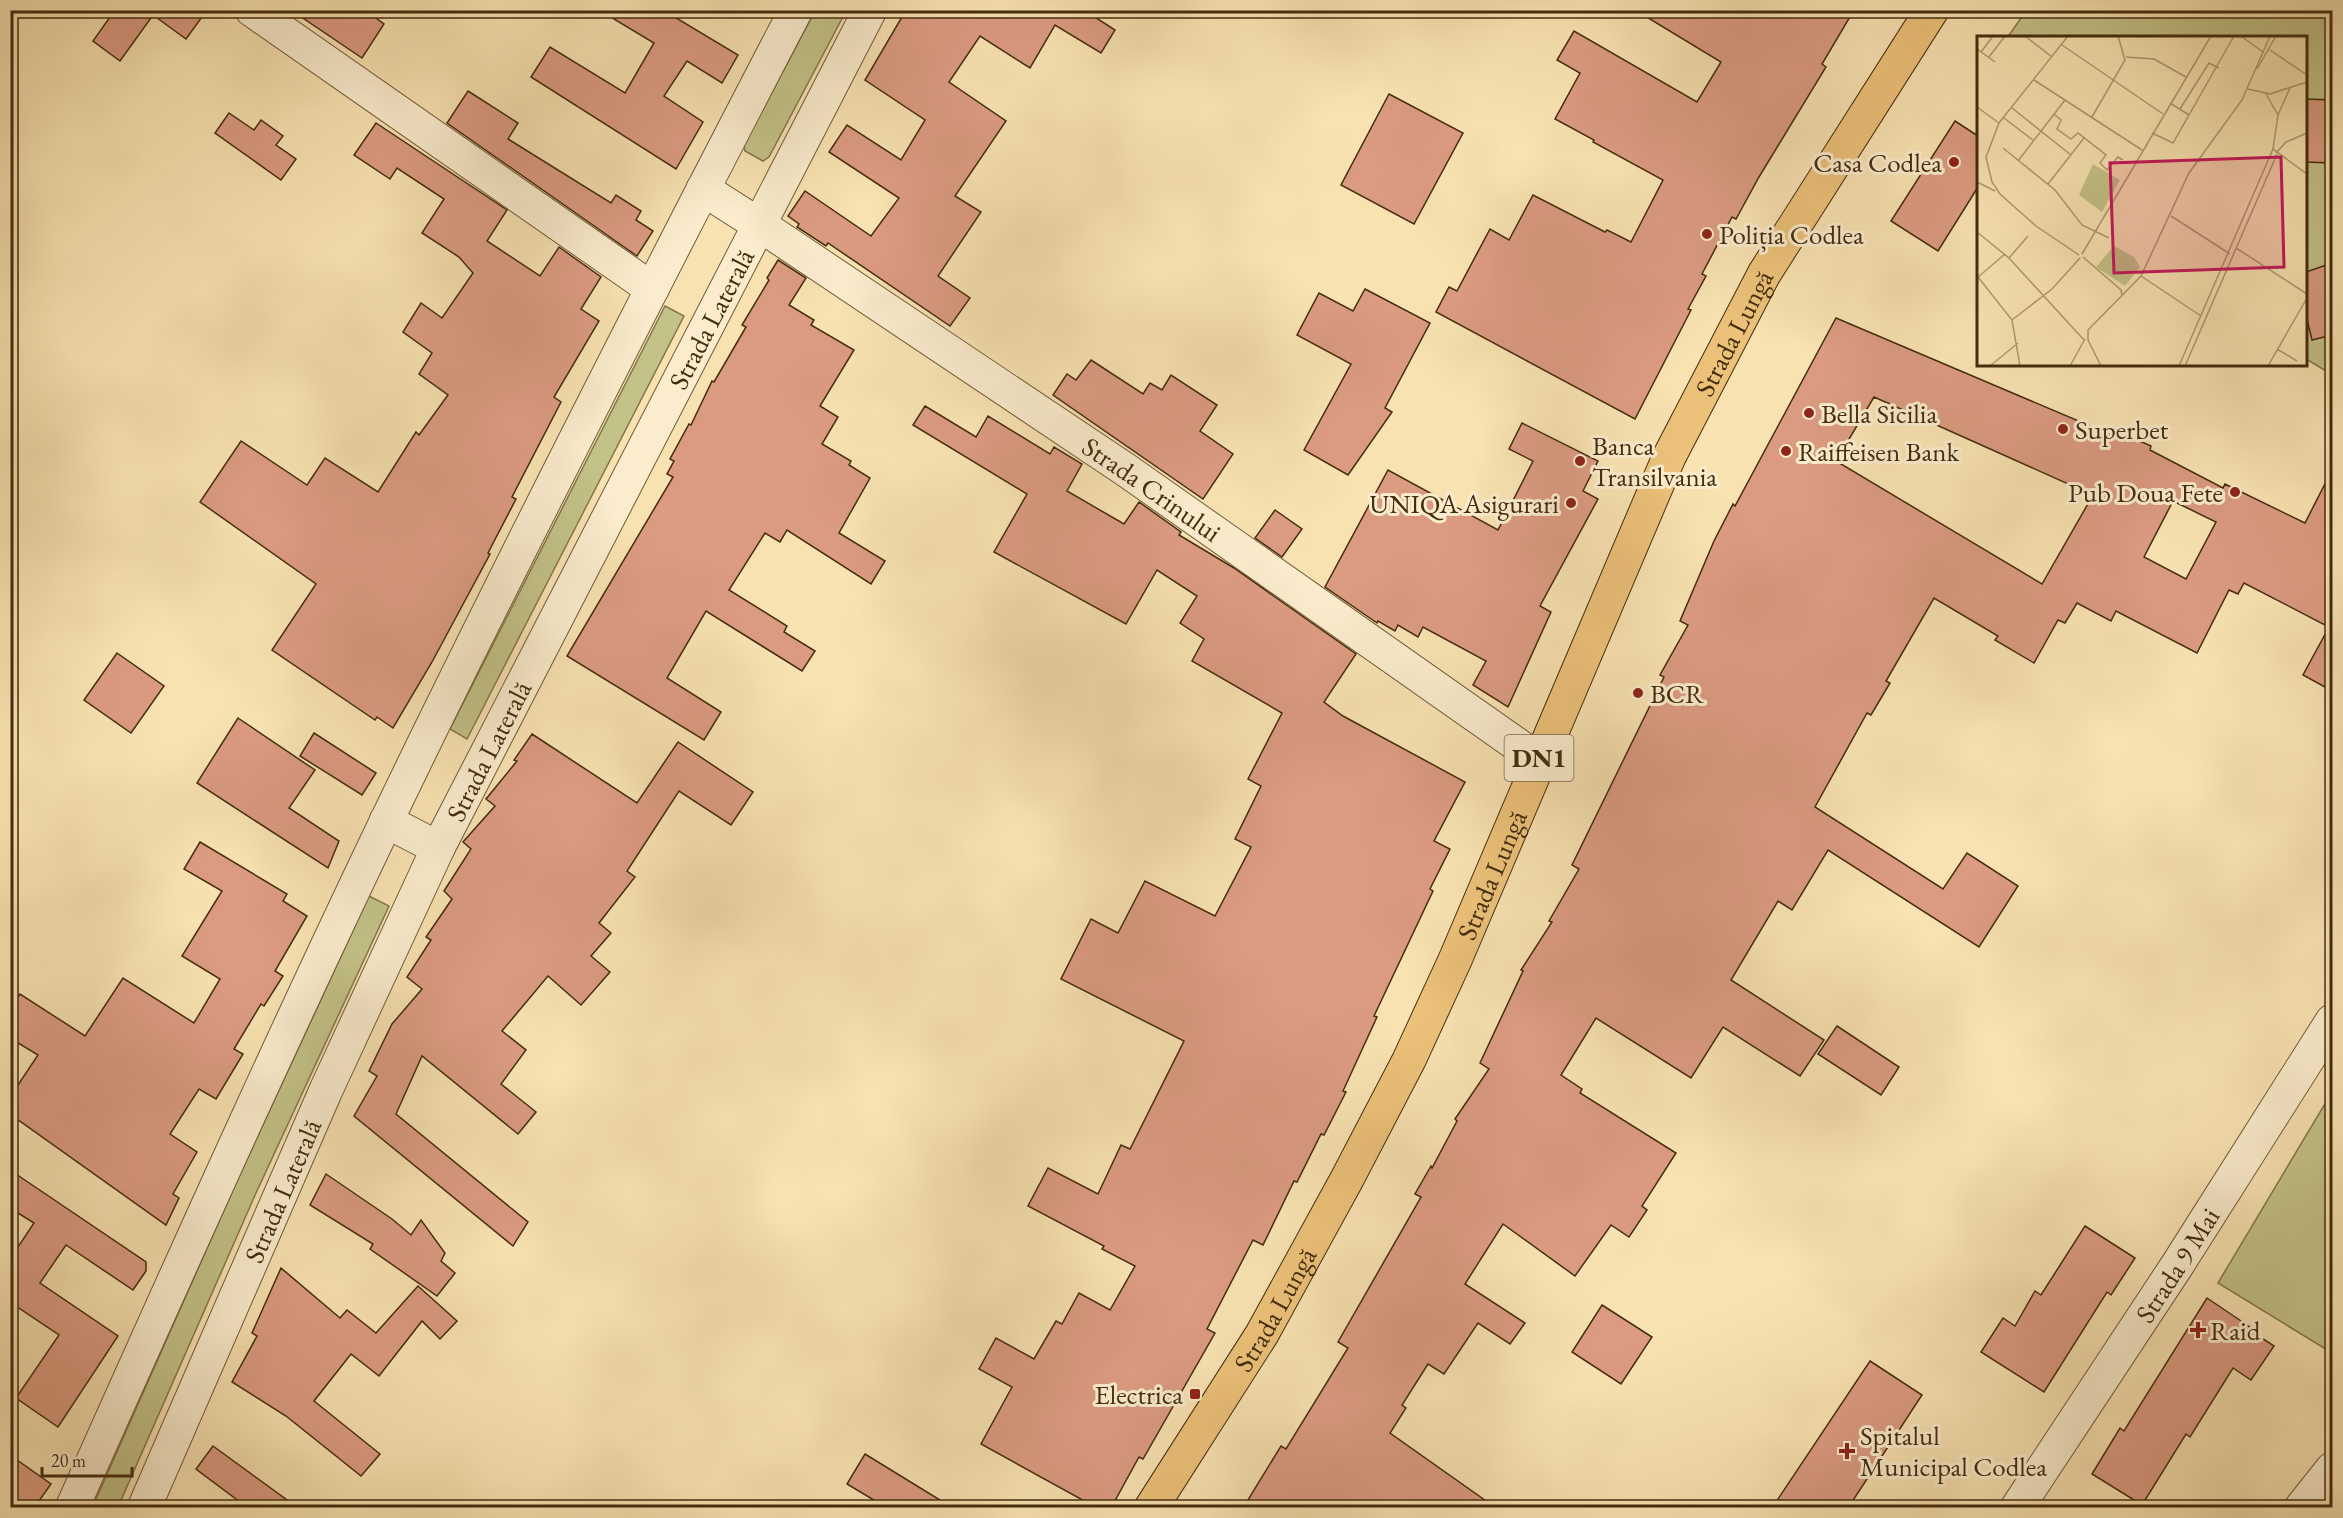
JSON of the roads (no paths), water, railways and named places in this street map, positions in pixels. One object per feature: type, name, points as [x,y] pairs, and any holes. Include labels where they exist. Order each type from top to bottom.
[{"type":"highway","name":"Strada Lungă","points":[[1151,1508],[1262,1334],[1409,1060],[1455,960],[1669,457],[1764,274],[1932,10]]},
{"type":"street","points":[[252,10],[377,100],[652,289]]},
{"type":"street","points":[[72,1508],[270,1067],[386,821],[652,289],[796,10]]},
{"type":"street","name":"Strada Laterală","points":[[144,1508],[326,1090],[438,848],[474,774],[870,10]]},
{"type":"street","name":"Strada Crinului","points":[[703,189],[1126,470],[1539,760]]},
{"type":"street","points":[[386,821],[438,848]]},
{"type":"street","name":"Strada 9 Mai","points":[[2017,1508],[2172,1273],[2332,1021]]},
{"type":"street","points":[[2301,1508],[2332,1469]]},
{"type":"place","name":"Casa Codlea","points":[[1954,162]]},
{"type":"place","name":"Poliția Codlea","points":[[1707,234]]},
{"type":"place","name":"Bella Sicilia","points":[[1809,413]]},
{"type":"place","name":"Superbet","points":[[2063,429]]},
{"type":"place","name":"Raiffeisen Bank","points":[[1786,451]]},
{"type":"place","name":"Banca Transilvania","points":[[1580,461]]},
{"type":"place","name":"Pub Doua Fete","points":[[2235,492]]},
{"type":"place","name":"UNIQA Asigurari","points":[[1571,503]]},
{"type":"place","name":"BCR","points":[[1638,693]]},
{"type":"place","name":"Raid","points":[[2198,1330]]},
{"type":"place","name":"Electrica","points":[[1195,1394]]},
{"type":"place","name":"Spitalul Municipal Codlea","points":[[1847,1451]]}]
